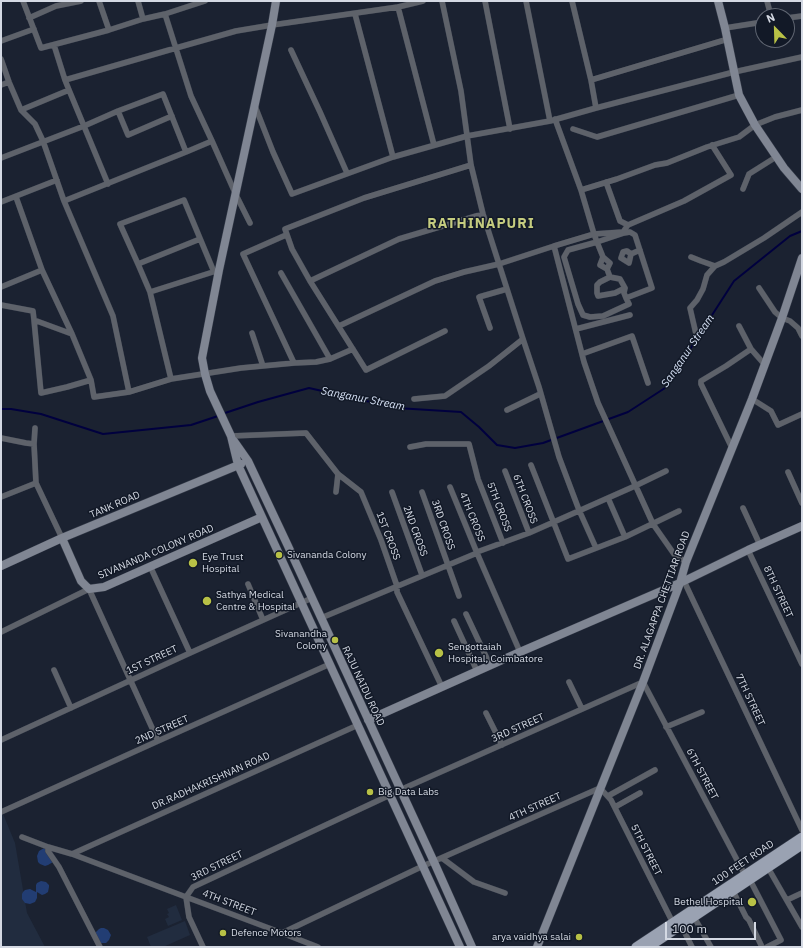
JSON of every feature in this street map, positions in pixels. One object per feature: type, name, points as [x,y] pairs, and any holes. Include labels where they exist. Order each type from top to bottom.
[{"type":"main road","name":"100 FEET ROAD","points":[[636,947],[677,924],[748,878],[802,837]]},
{"type":"main road","name":"100 FEET ROAD","points":[[766,865],[802,845]]},
{"type":"main road","name":"100 FEET ROAD","points":[[649,947],[677,924],[694,917],[733,891],[748,878]]},
{"type":"street","points":[[23,1],[41,48],[109,30],[143,19],[166,14],[205,1]]},
{"type":"street","points":[[29,18],[55,4],[81,1]]},
{"type":"street","points":[[100,1],[109,30]]},
{"type":"street","points":[[138,1],[143,19]]},
{"type":"street","points":[[276,1],[236,195],[217,271],[202,358],[210,391],[230,436],[306,433],[338,474],[336,492]]},
{"type":"street","points":[[65,80],[236,31],[355,14],[423,1]]},
{"type":"street","points":[[442,1],[461,91],[471,165],[483,214],[557,450],[596,548]]},
{"type":"street","points":[[484,1],[510,129]]},
{"type":"street","points":[[526,1],[553,120],[581,190],[597,242],[603,257],[610,263],[607,269],[610,277]]},
{"type":"street","points":[[572,1],[591,80],[596,108]]},
{"type":"street","points":[[718,1],[728,38],[739,95],[776,157],[802,189]]},
{"type":"street","points":[[398,7],[434,145]]},
{"type":"street","points":[[166,14],[191,96],[250,223]]},
{"type":"street","points":[[355,14],[393,157]]},
{"type":"street","points":[[725,28],[755,23]]},
{"type":"street","points":[[1,42],[34,29]]},
{"type":"street","points":[[591,80],[728,38]]},
{"type":"street","points":[[54,45],[65,80],[108,184]]},
{"type":"street","points":[[291,50],[347,173]]},
{"type":"street","points":[[254,105],[292,194],[393,157],[467,136],[553,120],[734,72],[802,57]]},
{"type":"street","points":[[1,59],[21,110],[35,124],[43,142],[64,201],[113,316],[129,392]]},
{"type":"street","points":[[1,85],[9,82]]},
{"type":"street","points":[[21,110],[69,90]]},
{"type":"street","points":[[1,158],[163,94],[186,152]]},
{"type":"street","points":[[573,129],[597,138],[739,95]]},
{"type":"street","points":[[581,190],[655,165],[668,163],[712,145],[738,137],[756,125],[776,117],[802,110]]},
{"type":"street","points":[[118,111],[128,135],[172,116]]},
{"type":"street","points":[[64,201],[212,141]]},
{"type":"street","points":[[339,326],[435,281],[464,272],[499,264],[594,234],[623,232],[628,225],[684,201],[731,175],[712,145]]},
{"type":"street","points":[[743,189],[749,174],[776,157]]},
{"type":"street","points":[[445,331],[366,370],[292,249],[285,229],[364,198],[471,165]]},
{"type":"street","points":[[1,202],[56,180]]},
{"type":"street","points":[[606,182],[620,221],[628,225]]},
{"type":"street","points":[[16,197],[42,270],[72,334],[91,380],[94,397],[129,392],[171,379],[241,368],[316,362],[330,359],[353,349]]},
{"type":"street","points":[[171,379],[150,292],[120,224],[184,200],[200,239],[217,271]]},
{"type":"street","points":[[696,334],[690,308],[697,300],[703,289],[707,275],[715,266],[764,238],[802,212]]},
{"type":"street","points":[[310,280],[399,239],[483,214]]},
{"type":"street","points":[[625,288],[615,293],[598,296],[596,285],[600,282],[610,277],[620,279],[625,288],[624,293],[626,298],[629,304],[603,316],[590,317],[583,315],[578,304],[564,257],[568,250],[624,233],[630,232],[635,235],[652,288],[626,298]]},
{"type":"street","points":[[286,235],[243,254],[294,363]]},
{"type":"street","points":[[138,264],[200,239]]},
{"type":"street","points":[[554,246],[582,354],[598,404],[653,524],[674,554],[686,562]]},
{"type":"street","points":[[631,254],[640,250]]},
{"type":"street","points":[[691,256],[701,262],[715,266]]},
{"type":"street","name":"DR. ALAGAPPA CHETTIAR ROAD","points":[[537,947],[642,682],[680,583],[686,562],[752,399],[800,271],[802,258]]},
{"type":"street","points":[[1,287],[42,270]]},
{"type":"street","points":[[150,292],[217,271]]},
{"type":"street","points":[[281,273],[330,359]]},
{"type":"street","points":[[759,288],[775,312],[798,328],[802,336]]},
{"type":"street","points":[[490,328],[479,297],[507,289]]},
{"type":"street","points":[[1,305],[33,311],[41,392],[67,387],[91,380]]},
{"type":"street","points":[[576,329],[630,315]]},
{"type":"street","points":[[34,320],[72,334]]},
{"type":"street","points":[[739,326],[751,349],[765,365]]},
{"type":"street","points":[[252,333],[263,366]]},
{"type":"street","points":[[582,354],[632,336],[648,382]]},
{"type":"street","points":[[414,398],[445,396],[489,366],[523,339]]},
{"type":"street","points":[[732,448],[701,384],[701,381],[751,349]]},
{"type":"street","points":[[507,410],[540,394]]},
{"type":"street","points":[[752,399],[771,411],[778,425],[802,414]]},
{"type":"street","points":[[35,428],[34,444],[36,483],[62,538]]},
{"type":"street","name":"RAJU NAIDU ROAD","points":[[230,436],[248,461],[472,947]]},
{"type":"street","name":"RAJU NAIDU ROAD","points":[[230,436],[238,465],[460,947]]},
{"type":"street","points":[[1,438],[34,444]]},
{"type":"street","name":"5TH CROSS","points":[[410,447],[426,444],[470,444],[478,478],[503,543]]},
{"type":"street","name":"TANK ROAD","points":[[1,566],[62,538],[248,461]]},
{"type":"street","points":[[531,465],[568,559],[625,537],[679,512]]},
{"type":"street","name":"6TH CROSS","points":[[505,471],[529,534]]},
{"type":"street","points":[[321,618],[477,552],[529,534],[666,471]]},
{"type":"street","points":[[788,472],[802,503]]},
{"type":"street","name":"1ST CROSS","points":[[338,474],[361,492],[381,540],[397,586],[397,592],[442,687]]},
{"type":"street","points":[[1,497],[36,483]]},
{"type":"street","name":"4TH CROSS","points":[[450,487],[520,652]]},
{"type":"street","name":"2ND CROSS","points":[[392,492],[422,575]]},
{"type":"street","name":"3RD CROSS","points":[[422,492],[459,596]]},
{"type":"street","points":[[608,498],[625,537]]},
{"type":"street","points":[[743,508],[760,545]]},
{"type":"street","name":"SIVANANDA COLONY ROAD","points":[[62,538],[81,581],[89,589],[104,587],[262,517]]},
{"type":"street","points":[[368,720],[490,665],[680,583],[802,526]]},
{"type":"street","name":"8TH STREET","points":[[748,550],[802,664]]},
{"type":"street","points":[[150,566],[190,653]]},
{"type":"street","name":"7TH STREET","points":[[680,583],[684,581],[802,830]]},
{"type":"street","points":[[248,584],[263,620]]},
{"type":"street","points":[[1,632],[89,589],[158,741]]},
{"type":"street","name":"1ST STREET","points":[[1,740],[312,598]]},
{"type":"street","points":[[466,614],[490,665]]},
{"type":"street","points":[[454,621],[477,671]]},
{"type":"street","name":"2ND STREET","points":[[1,812],[330,664]]},
{"type":"street","points":[[54,670],[71,708]]},
{"type":"street","points":[[569,682],[582,709]]},
{"type":"street","name":"3RD STREET","points":[[400,790],[642,682]]},
{"type":"street","name":"6TH STREET","points":[[642,682],[781,940],[766,947]]},
{"type":"street","points":[[666,726],[702,712]]},
{"type":"street","points":[[486,713],[502,745]]},
{"type":"street","name":"DR.RADHAKRISHNAN ROAD","points":[[72,854],[358,724]]},
{"type":"street","points":[[608,796],[655,770]]},
{"type":"street","name":"5TH STREET","points":[[600,788],[611,800],[677,924],[692,947]]},
{"type":"street","name":"4TH STREET","points":[[423,866],[600,788]]},
{"type":"street","points":[[614,807],[640,793]]},
{"type":"street","name":"3RD STREET","points":[[186,896],[193,887],[390,795]]},
{"type":"street","name":"4TH STREET","points":[[22,836],[48,847],[72,854],[186,896],[318,947]]},
{"type":"street","points":[[48,847],[48,851],[59,867],[100,947]]},
{"type":"street","points":[[442,858],[474,882],[505,893]]},
{"type":"street","points":[[766,865],[802,927]]},
{"type":"street","points":[[282,933],[423,866]]},
{"type":"street","points":[[733,891],[762,947]]},
{"type":"street","points":[[787,900],[802,893]]},
{"type":"street","points":[[186,896],[189,917],[203,947]]},
{"type":"street","points":[[694,917],[711,947]]},
{"type":"shaded area","points":[[1,809],[15,843],[27,913],[45,947],[1,947]]},
{"type":"shaded area","points":[[47,848],[53,862],[45,866],[38,862],[37,856],[39,851]]},
{"type":"shaded area","points":[[41,881],[46,882],[49,885],[48,892],[42,895],[37,892],[35,902],[30,904],[25,903],[22,899],[23,892],[30,889],[36,892],[36,885]]},
{"type":"shaded area","points":[[176,905],[182,920],[168,926],[165,919],[169,917],[167,914],[169,913],[167,909]]},
{"type":"shaded area","points":[[185,921],[190,935],[163,947],[151,947],[147,937]]},
{"type":"shaded area","points":[[101,928],[108,930],[111,935],[106,943],[100,943],[95,933]]},
{"type":"waterway","name":"Sanganur Stream","points":[[222,414],[309,388],[397,408],[461,412],[497,445],[515,448],[543,443],[628,412],[665,388],[734,281],[790,236],[802,231]]},
{"type":"waterway","name":"Sanganur Stream","points":[[1,409],[11,409],[41,414],[103,434],[191,425],[218,416]]},
{"type":"place","name":"Sivananda Colony","points":[[279,555]]},
{"type":"place","name":"Eye Trust Hospital","points":[[193,563]]},
{"type":"place","name":"Sathya Medical Centre & Hospital","points":[[207,601]]},
{"type":"place","name":"Sivanandha Colony","points":[[335,640]]},
{"type":"place","name":"Sengottaiah Hospital, Coimbatore","points":[[439,653]]},
{"type":"place","name":"Big Data Labs","points":[[370,792]]},
{"type":"place","name":"Bethel Hospital","points":[[752,902]]},
{"type":"place","name":"Defence Motors","points":[[223,933]]},
{"type":"place","name":"arya vaidhya salai","points":[[579,937]]},
{"type":"district","name":"RATHINAPURI","points":[[481,224]]}]
